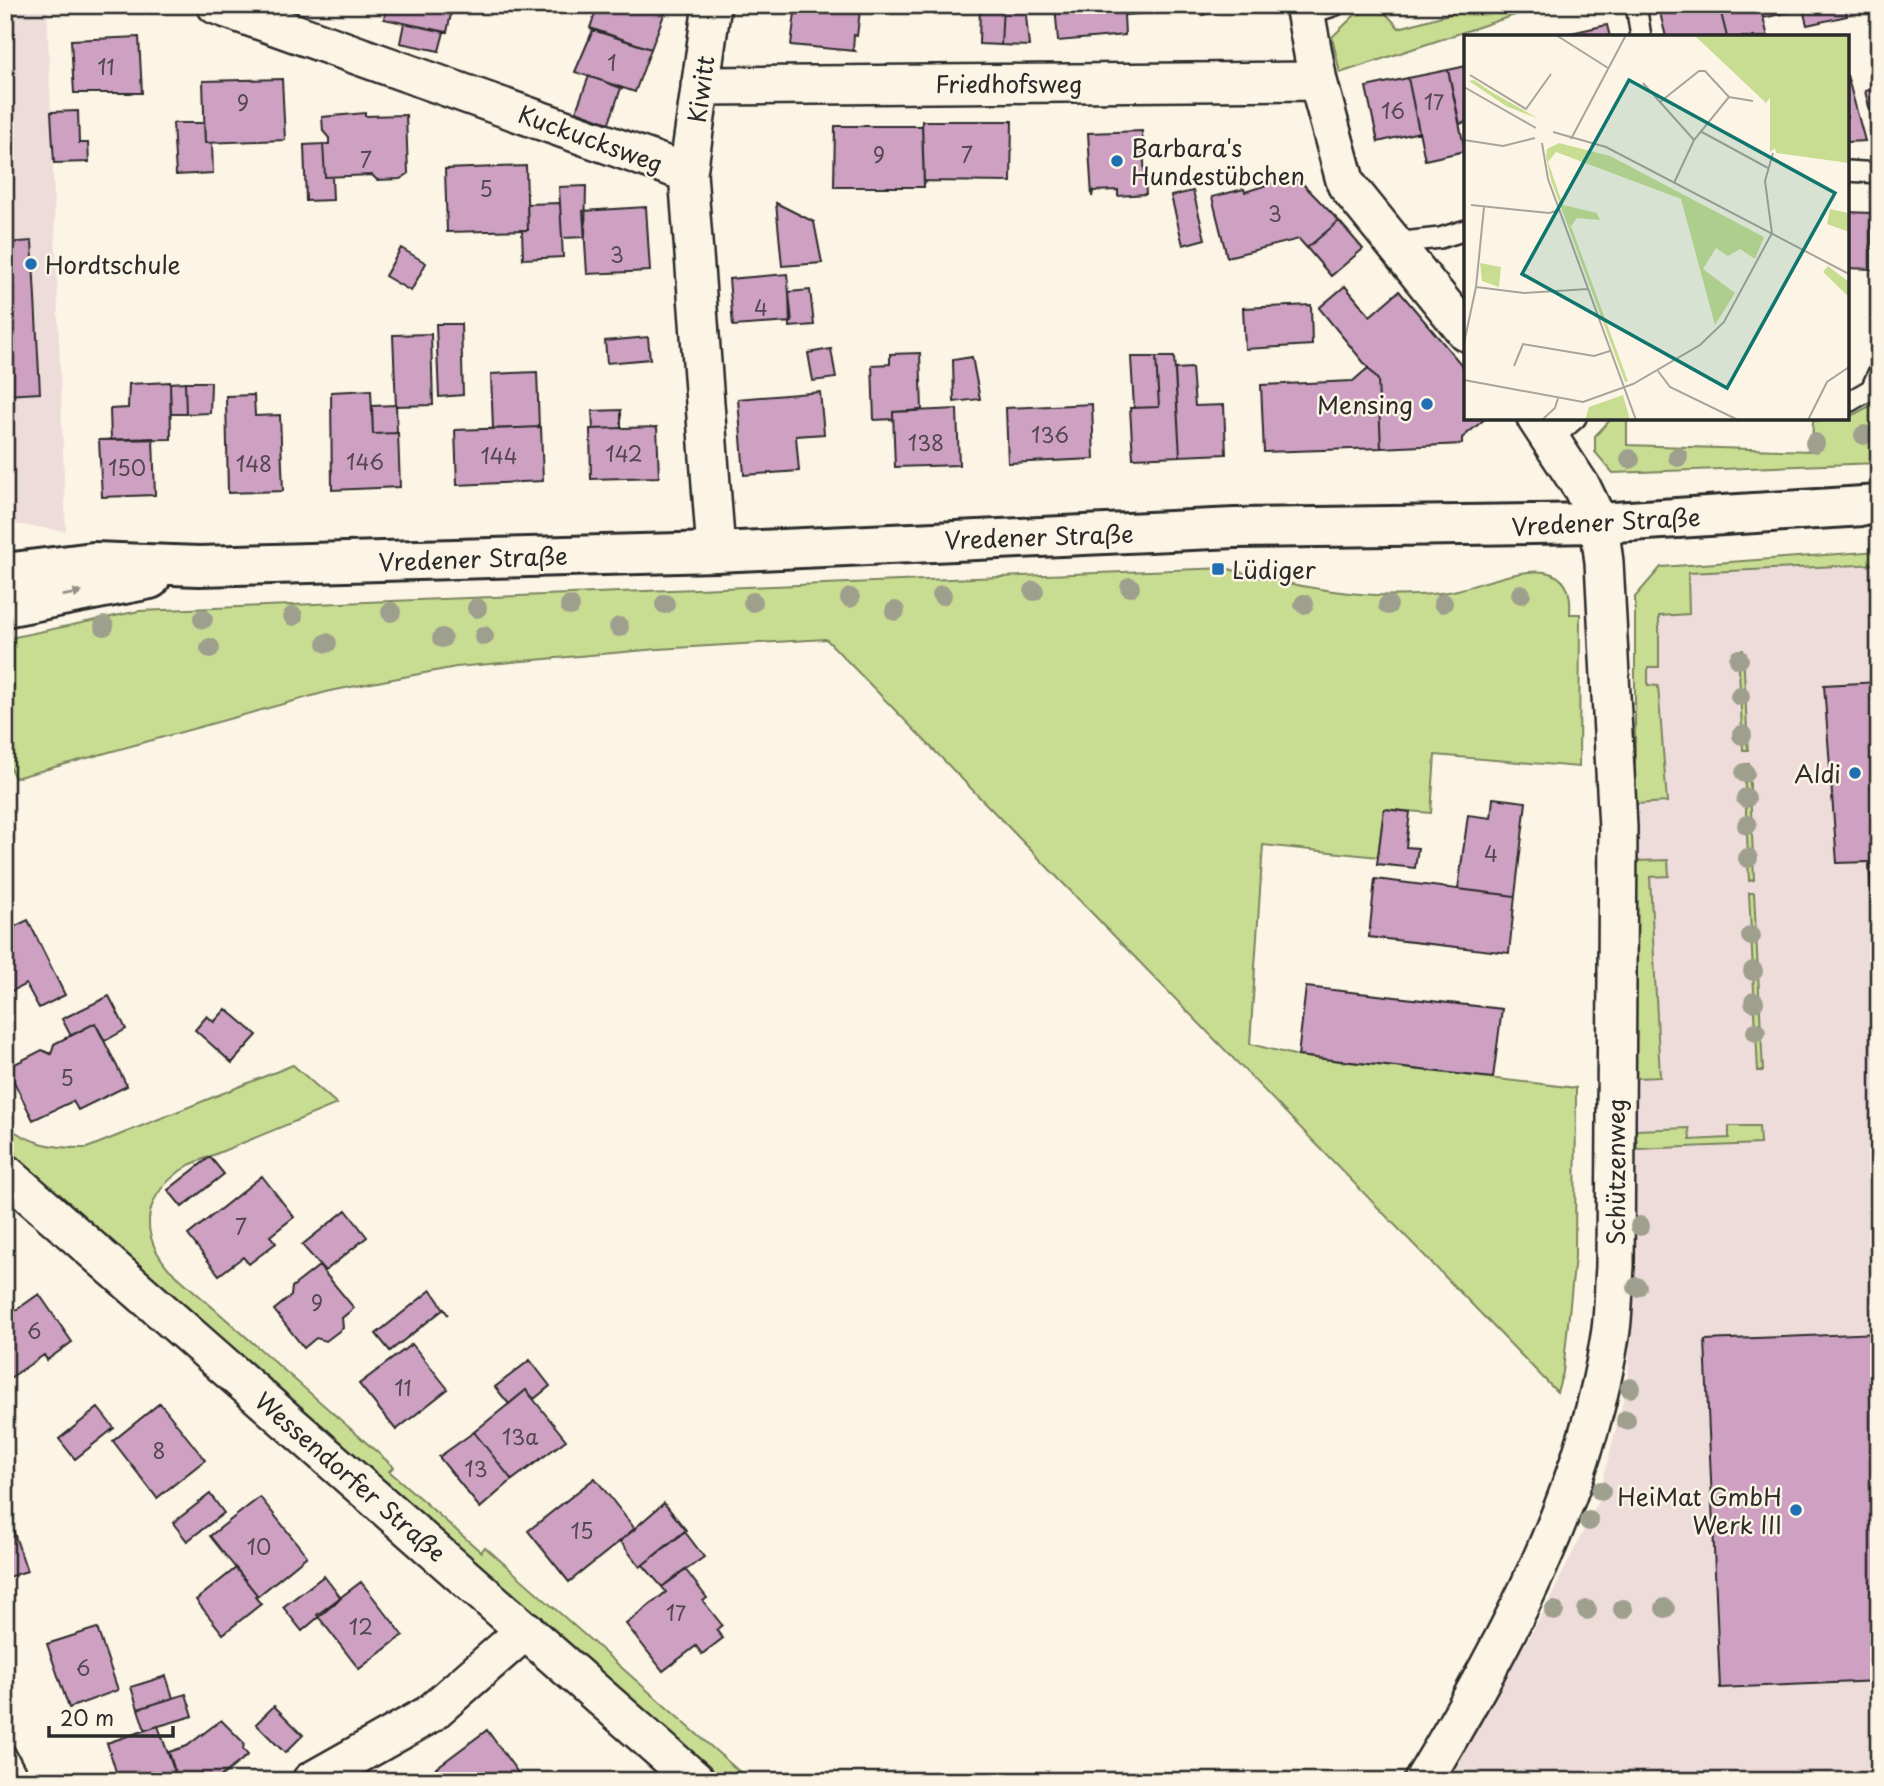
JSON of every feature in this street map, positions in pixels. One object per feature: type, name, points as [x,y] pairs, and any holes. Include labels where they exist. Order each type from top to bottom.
[{"type":"street","name":"Kuckucksweg","points":[[216,5],[307,20],[688,173],[716,552]]},
{"type":"street","name":"Kiwitt","points":[[688,173],[712,5]]},
{"type":"street","points":[[1316,8],[1318,81],[1346,184],[1464,330]]},
{"type":"street","name":"Friedhofsweg","points":[[699,86],[1318,81]]},
{"type":"street","points":[[1555,425],[1599,523]]},
{"type":"street","name":"Vredener Straße","points":[[5,573],[93,562],[199,566],[716,552],[1235,528],[1599,523],[1879,505]]},
{"type":"street","name":"Schützenweg","points":[[1423,1781],[1528,1587],[1567,1495],[1595,1412],[1611,1335],[1615,1267],[1618,828],[1599,523]]},
{"type":"street","name":"Vredener Straße","points":[[5,607],[142,582],[199,566]]},
{"type":"street","name":"Wessendorfer Straße","points":[[10,1185],[526,1630],[696,1781]]},
{"type":"street","points":[[311,1781],[430,1714],[526,1630]]},
{"type":"lane","points":[[1636,5],[1641,35]]},
{"type":"lane","points":[[1849,171],[1878,171]]},
{"type":"lane","points":[[1394,243],[1440,238],[1464,231]]},
{"type":"lane","points":[[1849,402],[1871,389],[1879,371]]},
{"type":"lane","points":[[5,1753],[20,1781]]},
{"type":"shaded area","name":"Hordtschule","points":[[5,5],[47,5],[66,531],[5,523]]},
{"type":"shaded area","points":[[1879,554],[1879,1781],[1447,1781],[1545,1609],[1597,1503],[1628,1381],[1637,1149],[1635,597],[1661,567]]},
{"type":"green space","points":[[1451,5],[1545,5],[1340,73],[1332,37],[1355,15],[1380,7],[1399,28],[1456,12]]},
{"type":"green space","points":[[1879,401],[1879,463],[1613,473],[1595,452],[1595,436],[1610,420],[1627,420],[1627,445],[1812,451],[1813,421],[1849,420],[1849,417]]},
{"type":"green space","points":[[1879,551],[1879,564],[1688,573],[1689,614],[1659,616],[1659,667],[1648,667],[1648,685],[1658,686],[1667,802],[1635,804],[1635,597],[1661,567]]},
{"type":"green space","points":[[1225,568],[1307,587],[1392,596],[1448,592],[1515,574],[1541,572],[1552,574],[1563,581],[1569,597],[1570,614],[1580,614],[1579,767],[1435,755],[1431,813],[1384,809],[1378,857],[1263,845],[1250,1044],[1298,1056],[1576,1088],[1575,1256],[1563,1372],[1557,1392],[826,639],[658,649],[456,667],[330,691],[15,778],[5,757],[5,639],[139,611]]},
{"type":"green space","points":[[1738,650],[1743,650],[1748,750],[1743,750]]},
{"type":"green space","points":[[1744,764],[1749,764],[1754,880],[1749,881]]},
{"type":"green space","points":[[1668,860],[1669,876],[1650,877],[1660,1077],[1636,1078],[1636,861]]},
{"type":"green space","points":[[1749,893],[1754,893],[1763,1071],[1758,1071]]},
{"type":"green space","points":[[293,1065],[337,1104],[189,1165],[174,1176],[155,1199],[150,1212],[149,1226],[158,1254],[169,1269],[394,1467],[389,1471],[481,1552],[485,1547],[750,1781],[716,1781],[5,1160],[5,1125],[24,1137],[44,1144],[87,1148]]},
{"type":"green space","points":[[1729,1126],[1759,1126],[1760,1144],[1637,1149],[1636,1130],[1689,1128],[1690,1140],[1729,1138]]},
{"type":"building","points":[[387,5],[453,5],[447,32],[384,19]]},
{"type":"building","points":[[598,5],[647,5],[665,12],[651,49],[590,28]]},
{"type":"building","points":[[796,5],[860,10],[857,36],[854,35],[855,51],[791,45]]},
{"type":"building","points":[[980,5],[1003,5],[1001,45],[979,44]]},
{"type":"building","points":[[1003,5],[1025,5],[1029,46],[1001,45]]},
{"type":"building","points":[[1055,5],[1151,5],[1151,13],[1124,15],[1125,35],[1058,41]]},
{"type":"building","points":[[1200,5],[1237,5],[1203,15]]},
{"type":"building","points":[[1658,5],[1719,5],[1726,35],[1666,35]]},
{"type":"building","points":[[1719,5],[1760,5],[1768,35],[1726,35]]},
{"type":"building","points":[[1760,5],[1802,5],[1803,9],[1763,18]]},
{"type":"building","points":[[1802,5],[1845,5],[1847,16],[1807,25]]},
{"type":"building","points":[[404,23],[444,32],[439,51],[400,43]]},
{"type":"building","points":[[1607,25],[1610,35],[1566,35]]},
{"type":"building","points":[[590,29],[651,49],[635,92],[575,72],[593,30]]},
{"type":"building","points":[[139,37],[142,93],[74,93],[71,40]]},
{"type":"building","points":[[1464,66],[1464,123],[1460,124],[1448,70]]},
{"type":"building","points":[[1448,70],[1464,151],[1425,160],[1408,78]]},
{"type":"building","points":[[589,76],[621,88],[609,123],[576,111]]},
{"type":"building","points":[[1408,78],[1419,132],[1378,142],[1366,87]]},
{"type":"building","points":[[282,79],[285,140],[205,143],[203,81]]},
{"type":"building","points":[[1849,82],[1865,141],[1849,142]]},
{"type":"building","points":[[1879,88],[1879,125],[1874,127],[1865,91]]},
{"type":"building","points":[[78,111],[79,143],[88,143],[89,162],[54,163],[51,112]]},
{"type":"building","points":[[365,113],[365,116],[406,115],[408,174],[400,179],[377,180],[372,175],[325,177],[323,144],[329,144],[329,138],[323,131],[322,117]]},
{"type":"building","points":[[922,121],[1012,121],[1011,182],[924,181]]},
{"type":"building","points":[[173,123],[204,123],[205,143],[212,143],[213,173],[176,175]]},
{"type":"building","points":[[835,126],[922,126],[924,187],[834,187]]},
{"type":"building","name":"Barbara's Hundestübchen","points":[[1142,131],[1146,194],[1118,196],[1118,190],[1093,191],[1092,197],[1088,133]]},
{"type":"building","points":[[323,144],[325,177],[332,177],[333,200],[306,201],[304,145]]},
{"type":"building","points":[[526,166],[528,230],[447,232],[445,169]]},
{"type":"building","points":[[1285,179],[1286,183],[1298,179],[1339,221],[1307,248],[1299,239],[1227,257],[1212,197],[1244,189],[1245,192]]},
{"type":"building","points":[[586,186],[585,237],[562,238],[559,187]]},
{"type":"building","points":[[1193,191],[1205,239],[1183,245],[1171,196]]},
{"type":"building","points":[[560,203],[563,257],[523,259],[522,230],[528,230],[527,204]]},
{"type":"building","points":[[776,203],[814,222],[822,263],[782,266]]},
{"type":"building","points":[[646,207],[650,271],[587,274],[583,211]]},
{"type":"building","points":[[1849,212],[1871,213],[1871,269],[1849,268]]},
{"type":"building","points":[[1339,221],[1363,249],[1331,276],[1307,248]]},
{"type":"building","points":[[32,241],[40,393],[5,395],[5,243]]},
{"type":"building","points":[[401,248],[426,263],[411,291],[385,276]]},
{"type":"building","points":[[787,274],[792,322],[733,326],[729,279]]},
{"type":"building","points":[[1345,286],[1370,316],[1399,291],[1464,368],[1464,420],[1484,420],[1462,438],[1462,444],[1381,448],[1378,380],[1319,308]]},
{"type":"building","points":[[810,290],[814,325],[790,327],[789,292]]},
{"type":"building","points":[[1311,305],[1312,345],[1245,349],[1243,308]]},
{"type":"building","points":[[436,324],[461,324],[463,395],[439,397]]},
{"type":"building","points":[[431,334],[433,405],[396,406],[393,335]]},
{"type":"building","points":[[648,337],[650,359],[607,363],[605,341]]},
{"type":"building","points":[[831,349],[836,378],[813,381],[808,353]]},
{"type":"building","points":[[920,353],[922,410],[893,412],[893,419],[874,420],[872,365],[890,364],[890,354]]},
{"type":"building","points":[[972,357],[980,399],[954,402],[953,360]]},
{"type":"building","points":[[1131,357],[1156,357],[1159,407],[1134,408]]},
{"type":"building","points":[[1156,357],[1174,357],[1180,456],[1133,458],[1130,408],[1159,407]]},
{"type":"building","points":[[1192,368],[1195,406],[1224,405],[1226,454],[1180,456],[1175,369]]},
{"type":"building","points":[[1368,368],[1378,380],[1381,448],[1264,452],[1261,385],[1353,381]]},
{"type":"building","points":[[537,372],[539,427],[493,429],[491,374]]},
{"type":"building","points":[[170,382],[171,439],[111,440],[110,409],[128,408],[129,384]]},
{"type":"building","points":[[185,382],[186,414],[171,414],[170,383]]},
{"type":"building","points":[[185,382],[211,382],[210,413],[186,414]]},
{"type":"building","points":[[371,390],[373,434],[398,433],[400,487],[332,490],[331,392]]},
{"type":"building","points":[[820,392],[824,434],[796,436],[799,471],[744,475],[738,399]]},
{"type":"building","points":[[254,395],[255,416],[280,415],[283,491],[228,493],[226,396]]},
{"type":"building","points":[[1092,404],[1094,459],[1008,463],[1006,408]]},
{"type":"building","points":[[396,405],[397,433],[373,434],[372,406]]},
{"type":"building","points":[[957,409],[959,465],[895,467],[893,412]]},
{"type":"building","points":[[621,410],[621,428],[593,429],[592,411]]},
{"type":"building","points":[[541,427],[543,481],[457,485],[455,430]]},
{"type":"building","points":[[657,427],[659,477],[591,479],[590,429]]},
{"type":"building","points":[[153,438],[155,495],[102,497],[99,440]]},
{"type":"building","name":"Aldi","points":[[1879,682],[1879,1019],[1869,862],[1837,863],[1824,685]]},
{"type":"building","points":[[1493,798],[1526,802],[1515,896],[1458,889],[1468,815],[1491,818]]},
{"type":"building","points":[[1384,809],[1410,812],[1406,847],[1418,848],[1415,868],[1377,864]]},
{"type":"building","points":[[1375,879],[1515,896],[1509,953],[1369,937]]},
{"type":"building","points":[[28,920],[65,995],[39,1008],[26,984],[10,992],[5,981],[5,931]]},
{"type":"building","points":[[1306,987],[1502,1009],[1493,1078],[1298,1056]]},
{"type":"building","points":[[109,996],[126,1029],[105,1041],[95,1023],[71,1036],[62,1019]]},
{"type":"building","points":[[226,1009],[257,1035],[232,1063],[195,1030],[207,1016],[214,1022]]},
{"type":"building","points":[[95,1023],[127,1086],[78,1110],[73,1101],[33,1120],[7,1068],[42,1050],[51,1054],[54,1044]]},
{"type":"building","points":[[210,1157],[224,1174],[182,1207],[168,1190]]},
{"type":"building","points":[[262,1176],[294,1217],[270,1236],[276,1243],[249,1264],[243,1257],[219,1275],[188,1235]]},
{"type":"building","points":[[346,1210],[367,1237],[325,1271],[302,1245]]},
{"type":"building","points":[[319,1266],[354,1308],[342,1318],[343,1328],[326,1341],[316,1338],[304,1348],[274,1310],[291,1296],[292,1287]]},
{"type":"building","points":[[431,1290],[444,1309],[390,1351],[376,1334]]},
{"type":"building","points":[[39,1294],[72,1342],[47,1360],[44,1355],[10,1378],[5,1371],[5,1318]]},
{"type":"building","name":"HeiMat GmbH Werk III","points":[[1879,1333],[1879,1681],[1720,1688],[1705,1340]]},
{"type":"building","points":[[412,1344],[448,1389],[396,1430],[359,1384]]},
{"type":"building","points":[[530,1360],[550,1386],[534,1399],[526,1390],[509,1404],[495,1387]]},
{"type":"building","points":[[526,1390],[566,1440],[512,1480],[474,1432]]},
{"type":"building","points":[[160,1403],[205,1460],[157,1498],[113,1441]]},
{"type":"building","points":[[98,1408],[114,1428],[75,1459],[59,1439]]},
{"type":"building","points":[[474,1432],[512,1480],[480,1508],[439,1457]]},
{"type":"building","points":[[595,1478],[635,1529],[569,1582],[528,1531]]},
{"type":"building","points":[[210,1494],[224,1513],[187,1541],[173,1523]]},
{"type":"building","points":[[260,1497],[307,1556],[258,1596],[210,1536]]},
{"type":"building","points":[[664,1503],[686,1530],[640,1567],[620,1541]]},
{"type":"building","points":[[8,1515],[27,1571],[5,1578],[5,1516]]},
{"type":"building","points":[[685,1532],[704,1557],[662,1587],[643,1565],[640,1567]]},
{"type":"building","points":[[236,1568],[261,1604],[223,1634],[196,1600]]},
{"type":"building","points":[[685,1569],[707,1598],[703,1601],[722,1625],[716,1630],[723,1638],[702,1654],[696,1646],[663,1671],[626,1624],[666,1592],[662,1587]]},
{"type":"building","points":[[324,1576],[341,1598],[302,1631],[283,1607]]},
{"type":"building","points":[[361,1582],[403,1635],[359,1669],[317,1615]]},
{"type":"building","points":[[97,1628],[118,1690],[69,1708],[47,1644]]},
{"type":"building","points":[[166,1676],[173,1698],[138,1709],[131,1687]]},
{"type":"building","points":[[186,1694],[193,1716],[145,1730],[138,1709]]},
{"type":"building","points":[[274,1706],[303,1735],[285,1753],[256,1724]]},
{"type":"building","points":[[221,1720],[244,1743],[243,1749],[248,1755],[215,1781],[178,1781],[169,1752],[187,1746]]},
{"type":"building","points":[[158,1726],[178,1781],[119,1781],[107,1743]]},
{"type":"building","points":[[487,1730],[524,1781],[420,1781],[420,1780]]},
{"type":"place","name":"Barbara's Hundestübchen","points":[[1117,161]]},
{"type":"place","name":"Hordtschule","points":[[31,264]]},
{"type":"place","name":"Mensing","points":[[1427,404]]},
{"type":"place","name":"Lüdiger","points":[[1218,569]]},
{"type":"place","name":"Aldi","points":[[1855,773]]},
{"type":"place","name":"HeiMat GmbH Werk III","points":[[1796,1510]]}]
